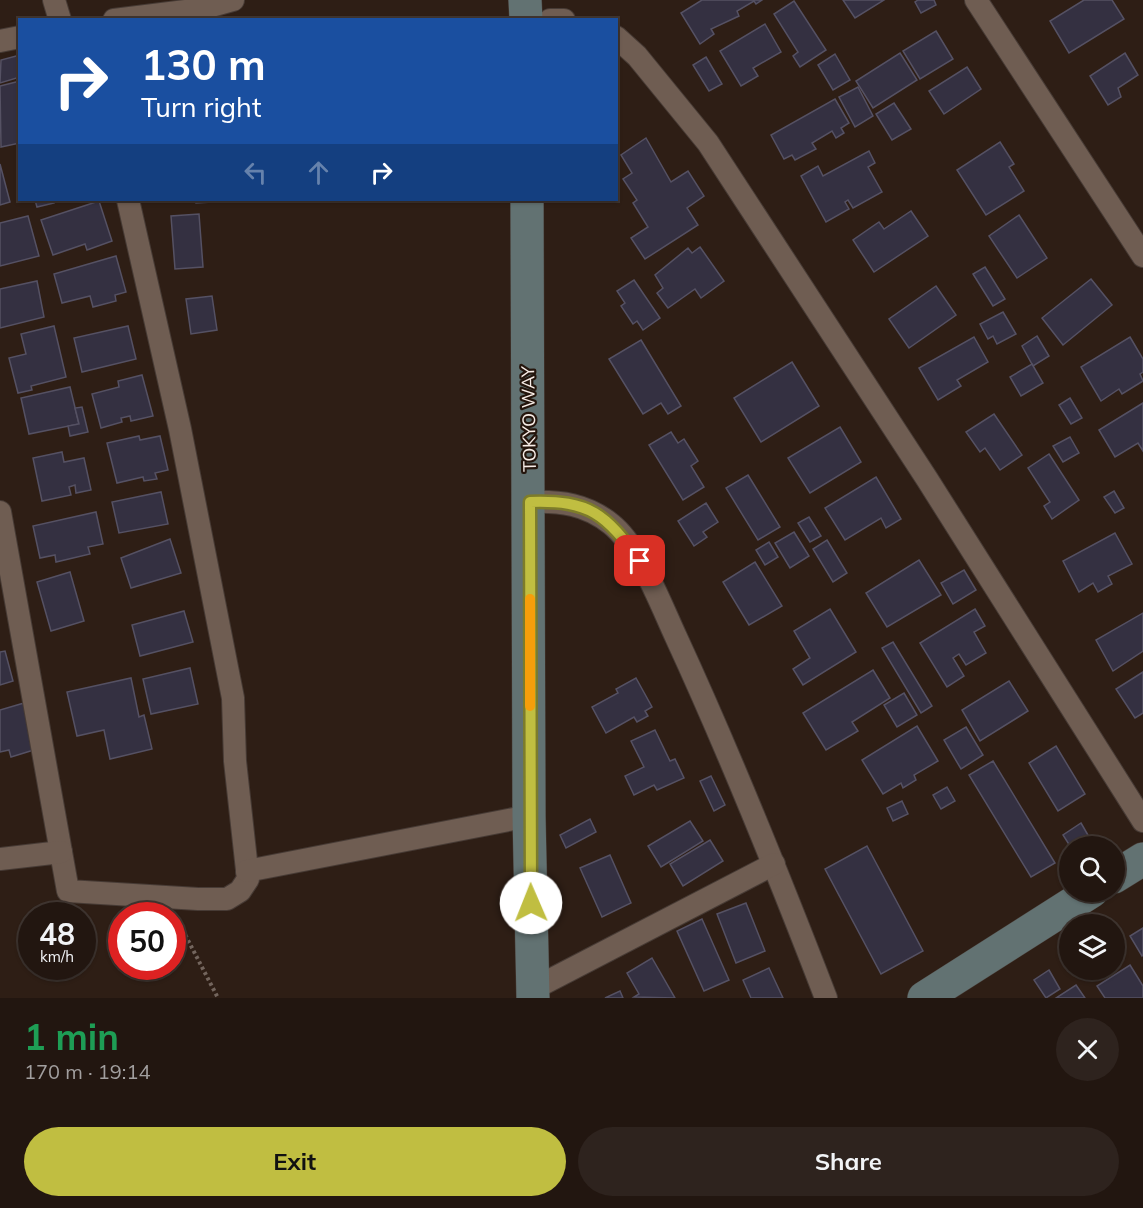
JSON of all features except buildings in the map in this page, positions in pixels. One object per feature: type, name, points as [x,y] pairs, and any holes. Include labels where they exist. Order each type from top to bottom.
[{"type":"main road","points":[[525,0],[526,18]]},
{"type":"main road","name":"TOKYO WAY","points":[[527,201],[530,502],[529,816],[533,994]]},
{"type":"main road","points":[[1125,870],[1143,858]]},
{"type":"main road","points":[[924,998],[1075,902]]},
{"type":"street","points":[[54,0],[59,18]]},
{"type":"street","points":[[130,18],[201,9],[233,0]]},
{"type":"street","points":[[976,0],[1143,256]]},
{"type":"street","points":[[0,41],[18,37]]},
{"type":"street","points":[[618,39],[637,56],[708,143],[927,479],[1143,821]]},
{"type":"street","points":[[0,512],[68,891],[227,898],[248,879],[235,761],[233,698],[180,429],[128,201]]},
{"type":"street","points":[[530,502],[561,501],[586,508],[612,525],[640,561],[724,741],[826,998]]},
{"type":"street","points":[[247,871],[529,816]]},
{"type":"street","points":[[0,859],[61,852]]},
{"type":"street","points":[[533,994],[774,864]]},
{"type":"path","points":[[166,897],[218,998]]},
{"type":"slow traffic","points":[[530,599],[530,706]]},
{"type":"route","points":[[531,903],[530,502],[561,501],[586,508],[612,525],[640,561]]}]
